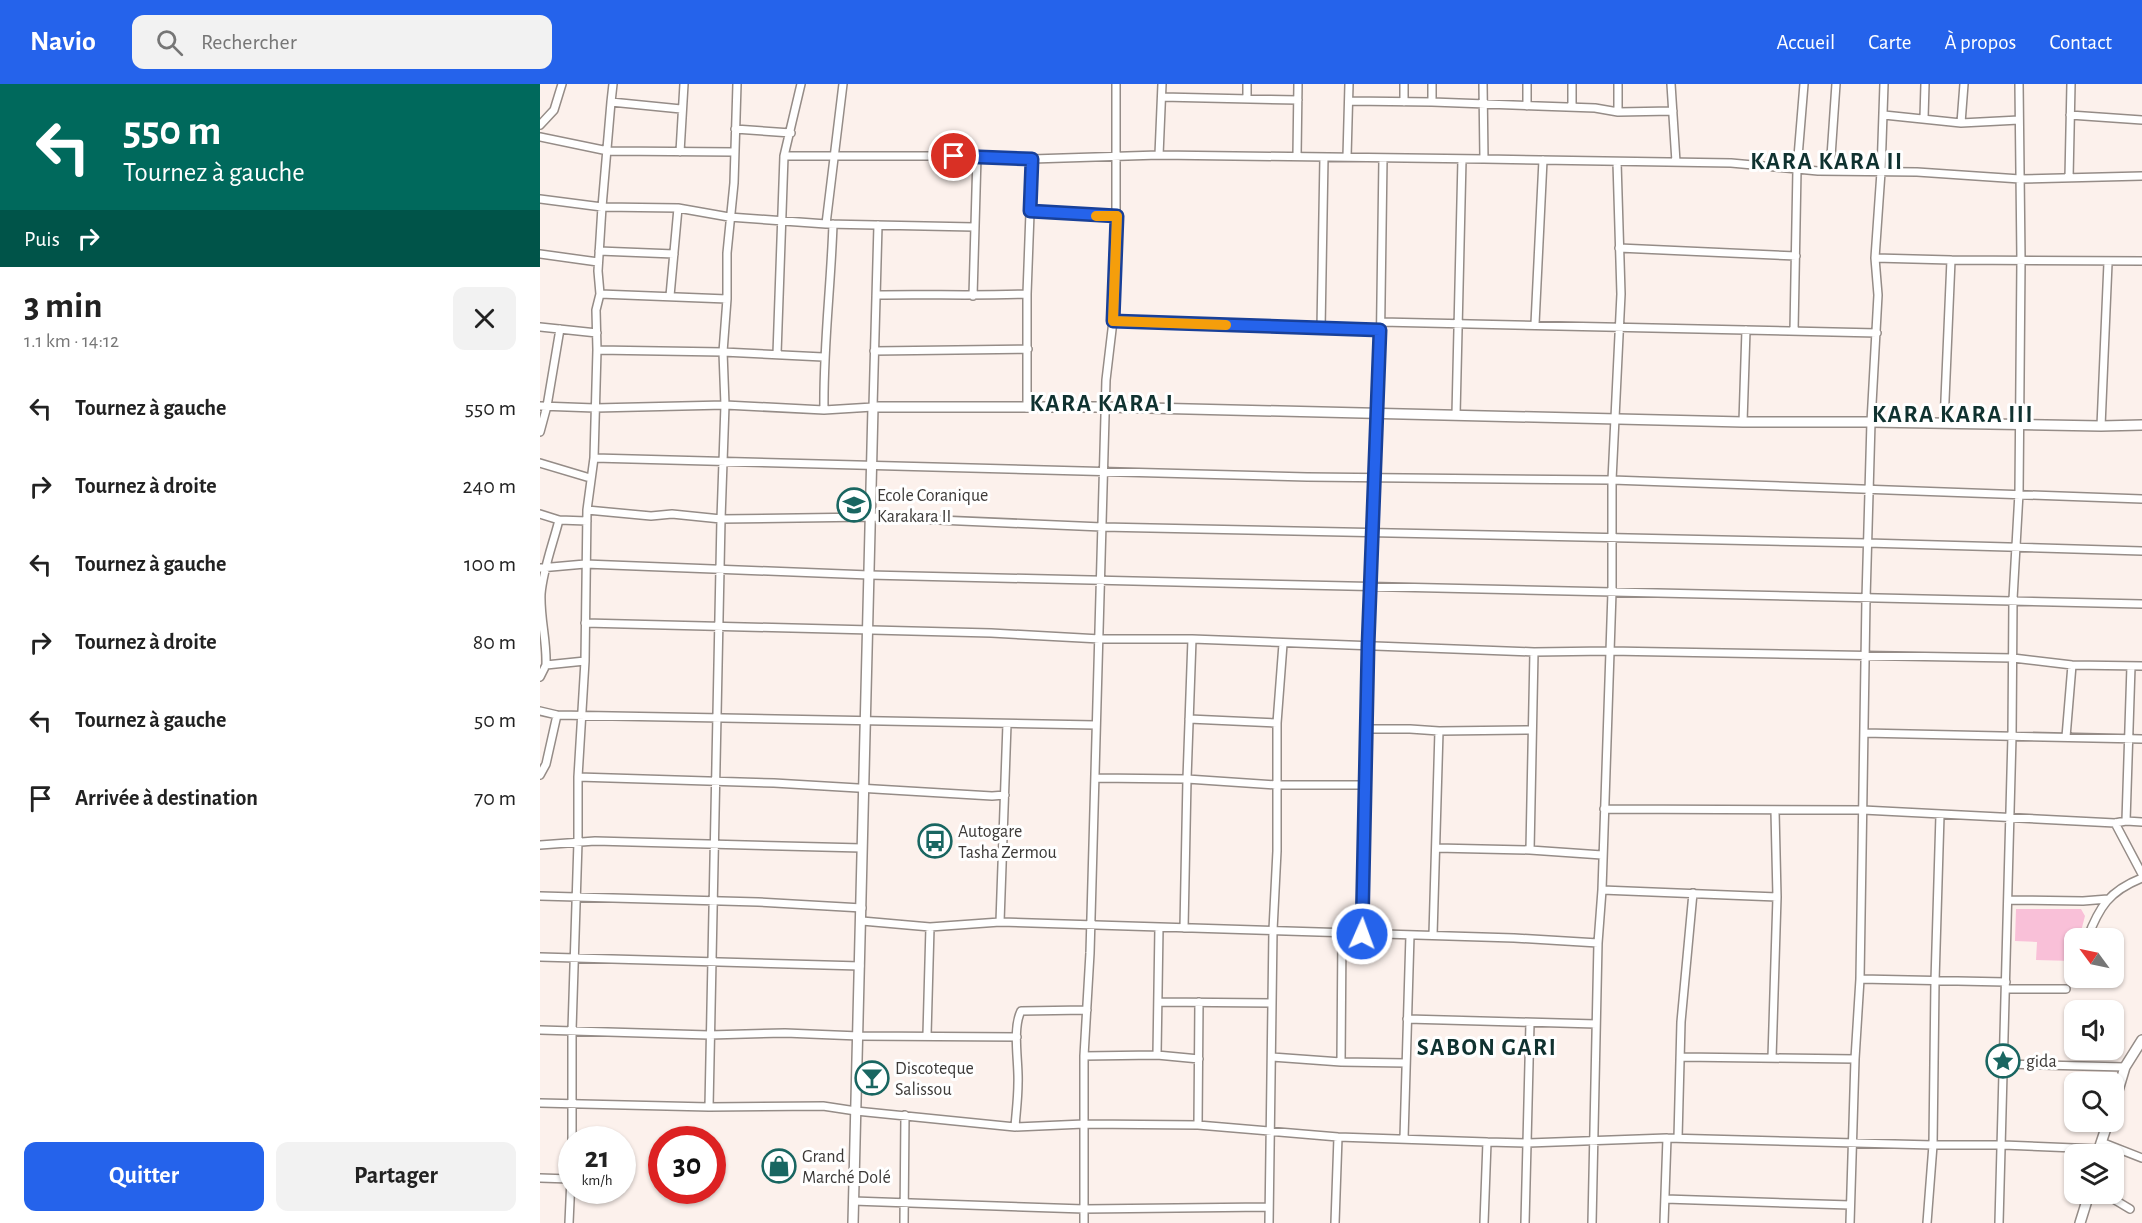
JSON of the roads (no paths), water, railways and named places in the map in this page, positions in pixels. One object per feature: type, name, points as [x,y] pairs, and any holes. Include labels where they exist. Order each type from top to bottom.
[{"type":"street","points":[[540,124],[554,110],[562,84]]},
{"type":"street","points":[[572,1126],[572,1030],[579,842],[578,777],[585,661],[587,510],[594,458],[596,310],[600,294],[598,262],[614,84]]},
{"type":"street","points":[[680,152],[684,84]]},
{"type":"street","points":[[709,1107],[723,461],[723,352],[728,299],[729,217],[735,152],[737,84]]},
{"type":"street","points":[[777,354],[784,156],[801,84]]},
{"type":"street","points":[[824,410],[824,357],[831,283],[829,224],[833,157],[843,84]]},
{"type":"street","points":[[1084,1223],[1084,1056],[1091,925],[1106,407],[1109,343],[1113,321],[1117,216],[1116,84]]},
{"type":"street","points":[[1159,155],[1162,84]]},
{"type":"street","points":[[1247,84],[1247,98]]},
{"type":"street","points":[[1297,156],[1298,84]]},
{"type":"street","points":[[1347,157],[1349,84]]},
{"type":"street","points":[[1404,84],[1404,102]]},
{"type":"street","points":[[1432,84],[1432,102]]},
{"type":"street","points":[[1483,84],[1484,159]]},
{"type":"street","points":[[1527,84],[1527,106]]},
{"type":"street","points":[[1572,84],[1572,107]]},
{"type":"street","points":[[1618,84],[1618,112]]},
{"type":"street","points":[[1671,84],[1676,162]]},
{"type":"street","points":[[1794,332],[1797,169],[1804,84]]},
{"type":"street","points":[[1830,171],[1836,84]]},
{"type":"street","points":[[1850,1223],[1860,979],[1871,422],[1878,295],[1875,258],[1884,84]]},
{"type":"street","points":[[1924,118],[1925,84]]},
{"type":"street","points":[[1961,123],[1964,84]]},
{"type":"street","points":[[1999,1223],[2012,736],[2014,549],[2019,493],[2021,260],[2019,84]]},
{"type":"street","points":[[2068,178],[2071,84]]},
{"type":"street","points":[[1162,97],[1298,100]]},
{"type":"street","points":[[1349,101],[1572,107],[1618,112],[1673,111]]},
{"type":"street","points":[[611,102],[681,109]]},
{"type":"street","points":[[1884,115],[1961,123],[2019,120]]},
{"type":"street","points":[[2070,115],[2142,120]]},
{"type":"street","points":[[735,129],[791,133]]},
{"type":"street","points":[[540,137],[608,151],[735,152]]},
{"type":"street","points":[[784,156],[977,156],[1032,159],[1117,155],[1297,156],[1676,162],[2020,179],[2142,176]]},
{"type":"street","points":[[973,296],[977,156]]},
{"type":"street","points":[[1321,329],[1324,157]]},
{"type":"street","points":[[1362,934],[1368,646],[1381,322],[1383,158]]},
{"type":"street","points":[[1027,408],[1027,294],[1032,159]]},
{"type":"street","points":[[1456,415],[1462,159]]},
{"type":"street","points":[[1535,324],[1544,160]]},
{"type":"street","points":[[1593,1223],[1598,943],[1602,890],[1612,592],[1612,480],[1621,294],[1617,162]]},
{"type":"street","points":[[540,199],[602,207],[678,208],[729,217],[781,221],[974,227]]},
{"type":"street","points":[[670,296],[678,208]]},
{"type":"street","points":[[1030,211],[1117,216]]},
{"type":"street","points":[[853,1223],[878,225]]},
{"type":"street","points":[[1619,248],[1796,256]]},
{"type":"street","points":[[599,250],[674,254]]},
{"type":"street","points":[[540,254],[598,262]]},
{"type":"street","points":[[1875,258],[2108,263],[2142,261]]},
{"type":"street","points":[[1944,423],[1951,260]]},
{"type":"street","points":[[2101,426],[2108,263]]},
{"type":"street","points":[[600,294],[728,299]]},
{"type":"street","points":[[876,295],[1027,294]]},
{"type":"street","points":[[1113,321],[1380,330]]},
{"type":"street","points":[[1381,322],[1877,333]]},
{"type":"street","points":[[540,327],[597,333]]},
{"type":"street","points":[[540,430],[560,329]]},
{"type":"street","points":[[1743,422],[1746,330]]},
{"type":"street","points":[[874,351],[1028,349]]},
{"type":"street","points":[[597,350],[723,352],[824,357]]},
{"type":"street","points":[[543,406],[595,408],[724,405],[824,410],[873,407],[1106,407],[1616,420],[2142,425]]},
{"type":"street","points":[[594,458],[873,467],[1374,478],[1612,480],[2142,499]]},
{"type":"street","points":[[540,463],[590,478]]},
{"type":"street","points":[[587,510],[721,519],[870,517],[1102,526],[2142,551]]},
{"type":"street","points":[[540,514],[560,520],[587,521]]},
{"type":"street","points":[[540,677],[546,665],[541,594],[543,568],[560,520]]},
{"type":"street","points":[[543,568],[585,564],[869,575],[1866,598],[2013,599],[2142,604]]},
{"type":"street","points":[[585,623],[1100,639],[1192,639],[1534,652],[1609,651],[2013,658],[2072,664],[2142,666]]},
{"type":"street","points":[[1184,928],[1192,639]]},
{"type":"street","points":[[1269,1223],[1273,930],[1277,851],[1277,723],[1283,644]]},
{"type":"street","points":[[1530,850],[1534,652]]},
{"type":"street","points":[[546,665],[585,661]]},
{"type":"street","points":[[2066,737],[2072,664]]},
{"type":"street","points":[[2126,821],[2131,666]]},
{"type":"street","points":[[540,711],[557,715],[1095,725]]},
{"type":"street","points":[[540,775],[546,764],[557,715]]},
{"type":"street","points":[[1189,719],[1277,723]]},
{"type":"street","points":[[1000,922],[1007,724]]},
{"type":"street","points":[[1368,729],[1532,730]]},
{"type":"street","points":[[1433,935],[1439,731]]},
{"type":"street","points":[[1864,733],[2142,739]]},
{"type":"street","points":[[578,777],[1005,795]]},
{"type":"street","points":[[1095,778],[1187,779],[1276,785],[1366,785]]},
{"type":"street","points":[[1604,809],[1863,810],[2115,823],[2142,822]]},
{"type":"street","points":[[1772,1058],[1777,897],[1775,811]]},
{"type":"street","points":[[1927,1223],[1933,1145],[1940,815]]},
{"type":"street","points":[[2091,928],[2098,910],[2108,899],[2142,876],[2115,823]]},
{"type":"street","points":[[540,845],[579,842],[714,843],[862,848]]},
{"type":"street","points":[[1436,848],[1530,850],[1602,855]]},
{"type":"street","points":[[1602,890],[1777,897]]},
{"type":"street","points":[[1678,1138],[1681,1022],[1693,893]]},
{"type":"street","points":[[540,896],[862,908]]},
{"type":"street","points":[[2008,900],[2108,899]]},
{"type":"street","points":[[862,921],[930,927],[1000,922],[1433,935],[1598,943]]},
{"type":"street","points":[[927,1035],[930,927]]},
{"type":"street","points":[[1157,1055],[1159,927]]},
{"type":"street","points":[[1341,1062],[1342,933]]},
{"type":"street","points":[[1404,1138],[1410,935]]},
{"type":"street","points":[[540,957],[711,960],[860,966]]},
{"type":"street","points":[[1860,979],[2066,989]]},
{"type":"street","points":[[1158,1002],[1272,1003]]},
{"type":"street","points":[[1198,1125],[1199,1002]]},
{"type":"street","points":[[1015,1127],[1018,1083],[1018,1016],[1021,1011],[1087,1010]]},
{"type":"street","points":[[1407,1019],[1596,1024]]},
{"type":"street","points":[[1525,1223],[1530,1023]]},
{"type":"street","points":[[540,1030],[709,1035],[785,1033],[1017,1037]]},
{"type":"street","points":[[2124,1073],[2142,1042]]},
{"type":"street","points":[[1084,1056],[1157,1055],[1199,1059]]},
{"type":"street","points":[[1272,1057],[1341,1062],[1406,1063]]},
{"type":"street","points":[[1680,1057],[1855,1059]]},
{"type":"street","points":[[2004,1064],[2126,1067]]},
{"type":"street","points":[[540,1103],[709,1107],[823,1106],[1015,1127],[1084,1124],[1198,1125],[1338,1137],[1486,1142],[1528,1143],[1678,1138],[2064,1147]]},
{"type":"street","points":[[904,1223],[905,1116]]},
{"type":"street","points":[[1335,1223],[1338,1137]]},
{"type":"street","points":[[1664,1223],[1667,1138]]},
{"type":"street","points":[[1484,1223],[1486,1142]]},
{"type":"street","points":[[2124,1154],[2142,1158]]},
{"type":"street","points":[[540,1178],[558,1179]]},
{"type":"street","points":[[1665,1199],[1850,1205]]},
{"type":"street","points":[[853,1201],[1084,1209],[1269,1207]]},
{"type":"street","points":[[568,1223],[569,1204]]},
{"type":"street","points":[[2080,1223],[2086,1204]]},
{"type":"street","points":[[2122,1204],[2130,1209]]},
{"type":"place","name":"Ecole Coranique Karakara II","points":[[854,505]]},
{"type":"place","name":"Autogare Tasha Zermou","points":[[935,841]]},
{"type":"place","name":"gida","points":[[2003,1061]]},
{"type":"place","name":"Discoteque Salissou","points":[[872,1078]]},
{"type":"place","name":"Grand Marché Dolé","points":[[779,1166]]},
{"type":"district","name":"KARA KARA II","points":[[1827,161]]},
{"type":"district","name":"KARA KARA I","points":[[1102,403]]},
{"type":"district","name":"KARA KARA III","points":[[1953,414]]},
{"type":"district","name":"SABON GARI","points":[[1487,1047]]}]
